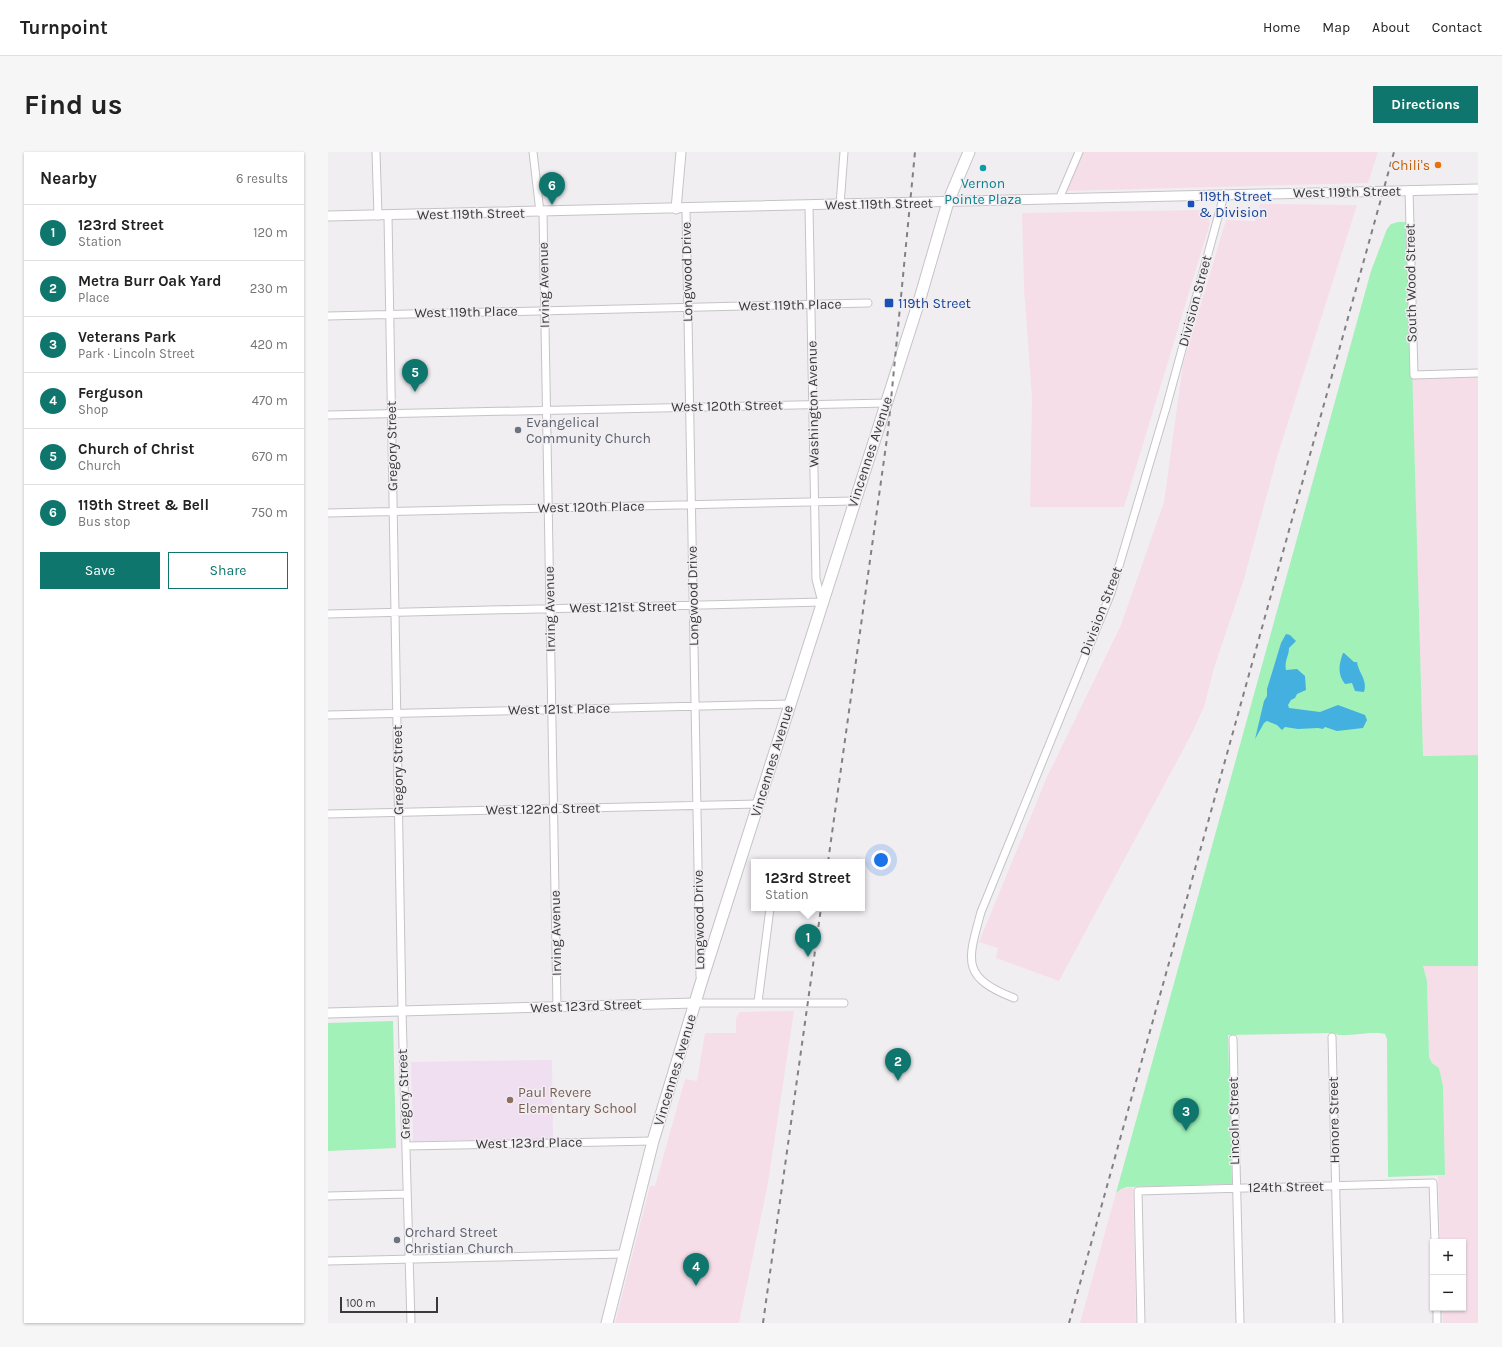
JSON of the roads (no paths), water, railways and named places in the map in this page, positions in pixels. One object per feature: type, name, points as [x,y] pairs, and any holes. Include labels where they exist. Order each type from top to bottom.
[{"type":"main road","name":"Vincennes Avenue","points":[[607,1323],[623,1254],[653,1141],[701,983],[921,295],[948,202],[969,152]]},
{"type":"street","points":[[376,152],[378,216]]},
{"type":"street","name":"Irving Avenue","points":[[533,152],[541,212],[544,311],[558,1006]]},
{"type":"street","points":[[676,209],[681,152]]},
{"type":"street","points":[[840,205],[844,152]]},
{"type":"street","points":[[1059,199],[1079,152]]},
{"type":"street","name":"West 119th Street","points":[[328,216],[388,216],[810,206],[1478,188]]},
{"type":"street","name":"South Wood Street","points":[[1409,190],[1414,375],[1478,373]]},
{"type":"street","name":"Division Street","points":[[1014,998],[1000,993],[979,978],[971,965],[972,946],[981,912],[1111,593],[1166,408],[1224,195]]},
{"type":"street","name":"Washington Avenue","points":[[810,206],[810,304],[816,579],[822,602]]},
{"type":"street","name":"Longwood Drive","points":[[686,209],[701,983]]},
{"type":"street","name":"Gregory Street","points":[[388,216],[402,1011],[411,1323]]},
{"type":"street","name":"West 119th Place","points":[[328,316],[868,303]]},
{"type":"street","name":"West 120th Street","points":[[328,415],[886,403]]},
{"type":"street","name":"West 120th Place","points":[[328,514],[854,501]]},
{"type":"street","name":"West 121st Street","points":[[328,614],[822,602]]},
{"type":"street","name":"West 121st Place","points":[[328,715],[789,704]]},
{"type":"street","name":"West 122nd Street","points":[[328,814],[758,804]]},
{"type":"street","points":[[758,1002],[770,911]]},
{"type":"street","name":"West 123rd Street","points":[[328,1012],[696,1003],[844,1003]]},
{"type":"street","name":"Honore Street","points":[[1332,1037],[1339,1323]]},
{"type":"street","name":"Lincoln Street","points":[[1233,1039],[1240,1323]]},
{"type":"street","name":"West 123rd Place","points":[[406,1146],[653,1141]]},
{"type":"street","name":"124th Street","points":[[1141,1323],[1138,1191],[1434,1183],[1435,1239]]},
{"type":"street","points":[[328,1196],[407,1194]]},
{"type":"street","points":[[328,1261],[623,1254]]},
{"type":"street","points":[[1437,1311],[1437,1323]]},
{"type":"water","points":[[1286,634],[1290,635],[1296,641],[1289,648],[1286,670],[1297,669],[1305,676],[1306,690],[1297,694],[1295,698],[1291,700],[1288,705],[1289,708],[1320,712],[1338,705],[1365,715],[1367,720],[1363,728],[1337,731],[1325,727],[1323,729],[1298,729],[1285,727],[1282,730],[1277,725],[1267,721],[1264,723],[1255,739],[1264,701],[1267,696],[1267,689],[1281,643]]},
{"type":"water","points":[[1343,653],[1354,662],[1357,662],[1365,684],[1364,692],[1355,691],[1352,683],[1345,684],[1342,680],[1340,673],[1340,661]]},
{"type":"railway","points":[[828,859],[888,431],[915,152]]},
{"type":"railway","points":[[1069,1323],[1394,152]]},
{"type":"railway","points":[[763,1323],[821,911]]},
{"type":"place","name":"Chili's","points":[[1438,165]]},
{"type":"place","name":"Vernon Pointe Plaza","points":[[983,168]]},
{"type":"place","name":"119th Street & Division","points":[[1191,204]]},
{"type":"place","name":"119th Street & Bell","points":[[552,205]]},
{"type":"place","name":"119th Street","points":[[889,303]]},
{"type":"place","name":"Church of Christ","points":[[415,392]]},
{"type":"place","name":"Evangelical Community Church","points":[[518,430]]},
{"type":"place","name":"123rd Street","points":[[808,957]]},
{"type":"place","name":"Metra Burr Oak Yard","points":[[898,1081]]},
{"type":"place","name":"Paul Revere Elementary School","points":[[510,1100]]},
{"type":"place","name":"Veterans Park","points":[[1186,1131]]},
{"type":"place","name":"Orchard Street Christian Church","points":[[397,1240]]},
{"type":"place","name":"Ferguson","points":[[696,1286]]}]
